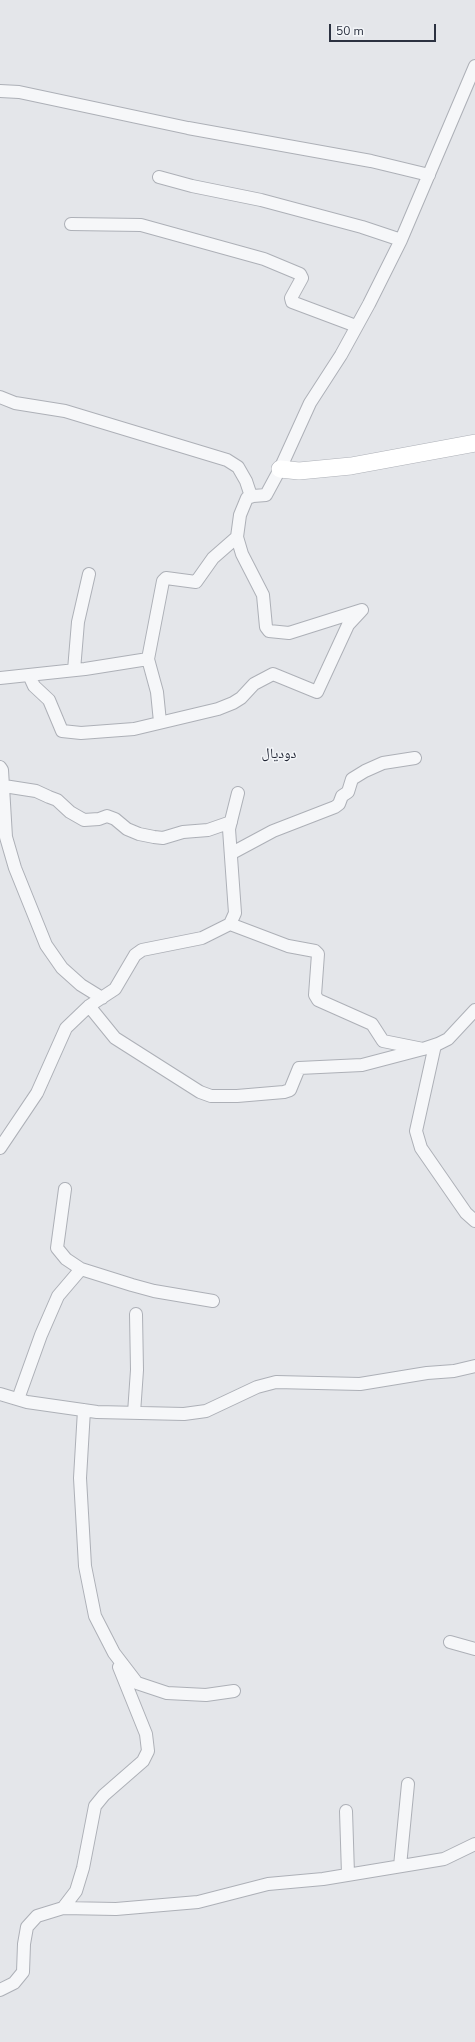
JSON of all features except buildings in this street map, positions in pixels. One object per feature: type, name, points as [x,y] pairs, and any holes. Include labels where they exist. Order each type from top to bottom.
[{"type":"street","points":[[29,675],[34,686],[50,700],[62,731],[81,733],[134,729],[218,709],[241,698],[254,684],[273,674],[316,692],[348,625],[362,610],[289,634],[269,631],[266,627],[263,595],[242,554],[237,537],[240,515],[247,498],[251,496],[266,495],[280,469],[310,403],[341,355],[369,304],[401,240],[475,66]]},
{"type":"street","points":[[0,91],[19,92],[188,128],[371,161],[429,175]]},
{"type":"street","points":[[159,177],[192,186],[261,200],[362,227],[401,240]]},
{"type":"street","points":[[71,224],[141,225],[264,259],[300,274],[302,278],[291,298],[292,302],[356,326]]},
{"type":"street","points":[[0,398],[15,403],[65,412],[227,460],[238,467],[246,481],[251,496]]},
{"type":"street","points":[[280,469],[300,471],[351,466],[475,443]]},
{"type":"street","points":[[160,722],[157,692],[148,659],[163,581],[166,578],[196,582],[213,558],[237,537]]},
{"type":"street","points":[[74,670],[78,622],[89,574]]},
{"type":"street","points":[[0,678],[74,670],[148,659]]},
{"type":"street","points":[[232,853],[273,831],[335,807],[342,796],[348,792],[352,779],[365,771],[383,763],[415,758]]},
{"type":"street","points":[[0,767],[2,770],[4,786],[6,837],[15,868],[46,945],[62,968],[81,985],[102,998]]},
{"type":"street","points":[[4,786],[36,791],[57,800],[70,812],[84,820],[99,819],[107,816],[115,819],[127,829],[139,834],[154,837],[163,838],[183,832],[208,830],[231,822]]},
{"type":"street","points":[[0,1148],[37,1093],[66,1028],[89,1006],[115,989],[135,955],[142,950],[202,938],[230,924],[235,913],[232,853],[229,829],[238,793]]},
{"type":"street","points":[[230,924],[288,946],[315,951],[318,954],[315,996],[318,1000],[372,1024],[383,1041],[423,1049]]},
{"type":"street","points":[[89,1006],[114,1038],[200,1092],[211,1096],[238,1096],[284,1092],[290,1090],[299,1068],[362,1065],[423,1049],[448,1039],[475,1010]]},
{"type":"street","points":[[435,1045],[416,1132],[421,1148],[466,1213],[475,1222]]},
{"type":"street","points":[[65,1189],[57,1248],[66,1259],[81,1269],[154,1291],[213,1301]]},
{"type":"street","points":[[18,1399],[41,1335],[58,1296],[81,1269]]},
{"type":"street","points":[[134,1413],[137,1370],[136,1314]]},
{"type":"street","points":[[0,1394],[18,1399],[97,1412],[184,1414],[206,1411],[257,1387],[276,1382],[360,1384],[427,1373],[454,1371],[475,1366]]},
{"type":"street","points":[[63,1908],[76,1890],[83,1868],[95,1806],[104,1795],[143,1761],[148,1751],[146,1734],[114,1653],[95,1616],[85,1566],[80,1478],[84,1410]]},
{"type":"street","points":[[450,1642],[475,1649]]},
{"type":"street","points":[[114,1653],[137,1683],[167,1693],[206,1695],[234,1691]]},
{"type":"street","points":[[400,1866],[408,1784]]},
{"type":"street","points":[[346,1811],[348,1874]]},
{"type":"street","points":[[0,1990],[14,1983],[23,1972],[24,1944],[27,1927],[37,1916],[63,1908],[116,1909],[198,1902],[268,1884],[348,1874],[444,1859],[475,1844]]},
{"type":"district","name":"دودیال","points":[[279,755]]}]
